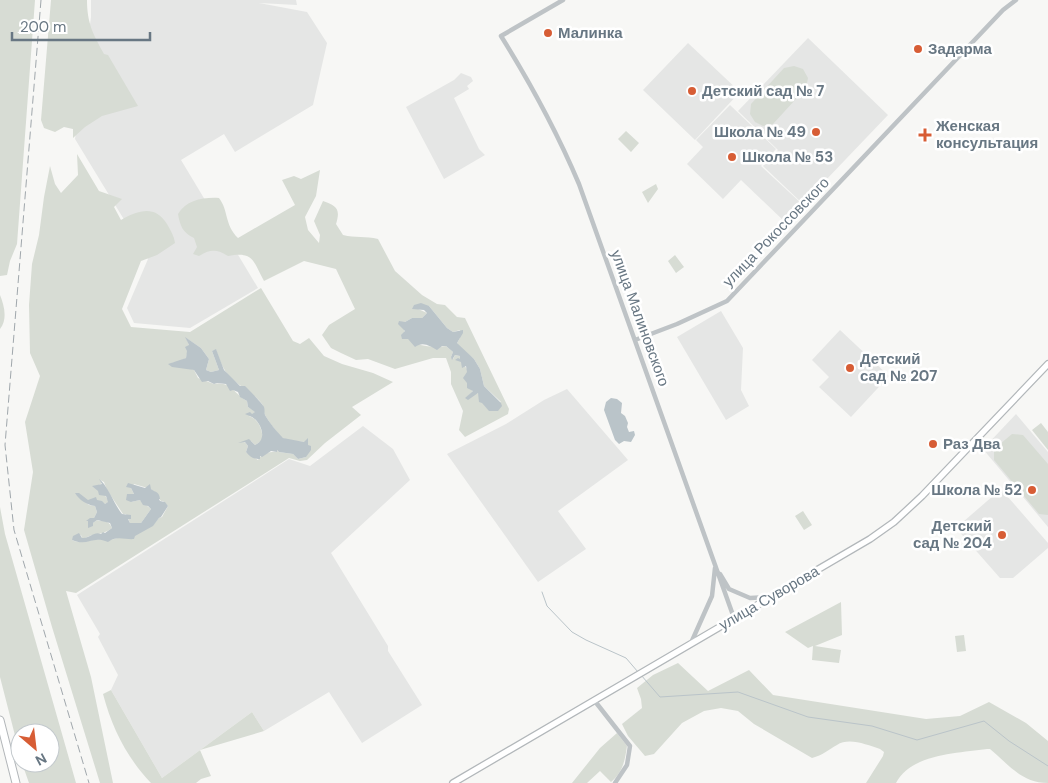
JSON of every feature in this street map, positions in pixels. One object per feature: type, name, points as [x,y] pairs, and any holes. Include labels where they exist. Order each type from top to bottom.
[{"type":"highway","points":[[0,720],[16,783]]},
{"type":"main road","name":"улица Суворова","points":[[453,783],[870,539],[894,522],[922,496],[1048,364]]},
{"type":"street","name":"улица Малиновского","points":[[563,0],[501,36],[534,90],[570,162],[582,191],[734,618]]},
{"type":"street","name":"улица Рокоссовского","points":[[635,340],[677,324],[727,301],[1003,10],[1016,0]]},
{"type":"street","points":[[715,567],[729,589],[750,598],[771,597]]},
{"type":"street","points":[[691,643],[712,596],[715,567]]},
{"type":"street","points":[[594,700],[630,746],[627,765],[615,783]]},
{"type":"shaded area","points":[[0,0],[35,0],[17,244],[7,275],[0,276]]},
{"type":"shaded area","points":[[51,0],[87,0],[91,28],[104,54],[108,55],[138,106],[102,116],[85,127],[73,138],[73,129],[64,127],[55,132],[44,128],[41,120]]},
{"type":"shaded area","points":[[91,0],[296,0],[297,5],[259,3],[307,12],[327,43],[313,105],[235,152],[224,134],[181,160],[258,288],[190,328],[134,323],[127,308],[148,259],[75,139],[91,17]]},
{"type":"shaded area","name":"Школа № 49","points":[[808,38],[888,115],[803,204],[763,166],[778,150],[738,111]]},
{"type":"shaded area","name":"Детский сад № 7","points":[[688,43],[740,92],[695,140],[643,90]]},
{"type":"shaded area","points":[[794,66],[803,69],[808,78],[806,88],[773,124],[763,126],[755,122],[750,114],[751,104],[784,68]]},
{"type":"shaded area","points":[[461,73],[471,77],[473,81],[467,86],[469,89],[454,98],[479,149],[485,155],[444,179],[406,107],[454,80]]},
{"type":"shaded area","name":"Школа № 53","points":[[730,105],[776,149],[761,166],[802,204],[785,222],[741,180],[723,199],[687,164],[703,147],[696,140]]},
{"type":"shaded area","points":[[626,131],[639,143],[631,152],[618,139]]},
{"type":"shaded area","points":[[77,154],[99,191],[122,199],[114,207],[121,220],[140,212],[152,212],[162,218],[174,238],[175,243],[157,255],[141,261],[122,309],[131,327],[190,332],[261,288],[293,341],[300,344],[309,338],[324,356],[393,382],[352,407],[361,415],[325,443],[307,460],[300,461],[289,458],[76,593],[66,591],[91,677],[113,783],[100,783],[24,530],[33,472],[25,422],[40,376],[30,353],[29,305],[32,264],[39,235],[50,166],[55,184],[61,193],[78,175]],"holes":[[[186,338],[201,348],[209,359],[206,370],[211,372],[219,370],[212,351],[216,350],[228,374],[262,404],[264,414],[281,437],[308,442],[306,457],[298,459],[293,454],[277,450],[277,452],[264,455],[258,460],[246,452],[248,446],[245,442],[251,441],[255,445],[263,440],[258,423],[249,416],[256,412],[248,407],[247,401],[228,386],[214,384],[198,378],[194,370],[172,362],[178,362],[186,358],[189,345]],[[100,480],[104,482],[107,490],[123,514],[126,514],[130,523],[141,523],[151,509],[140,500],[131,502],[134,494],[131,488],[134,484],[151,489],[168,506],[162,517],[153,525],[129,538],[97,539],[83,542],[72,540],[81,535],[82,538],[85,538],[106,532],[112,528],[105,521],[97,520],[93,523],[88,521],[94,518],[97,512],[95,506],[85,502],[89,500],[105,504],[109,502],[99,485],[102,483]]]},
{"type":"shaded area","points":[[320,170],[316,196],[305,217],[308,230],[319,243],[320,235],[314,221],[323,201],[334,206],[338,211],[336,224],[343,235],[378,239],[395,271],[422,295],[437,304],[445,305],[457,317],[465,318],[509,409],[508,414],[465,437],[459,430],[463,411],[451,384],[451,372],[446,358],[433,358],[395,369],[368,359],[356,360],[331,348],[322,335],[329,325],[355,309],[336,269],[304,261],[264,281],[255,263],[248,256],[228,256],[213,251],[199,256],[193,254],[197,247],[194,238],[183,229],[178,214],[186,205],[196,200],[219,198],[228,223],[238,238],[295,205],[282,180],[294,176],[301,179]],"holes":[[[429,306],[447,328],[453,332],[460,330],[460,338],[457,343],[459,347],[474,359],[480,369],[484,386],[501,402],[488,409],[478,393],[466,398],[473,391],[467,383],[467,369],[460,356],[455,355],[453,359],[451,357],[453,352],[446,346],[424,346],[417,344],[406,336],[404,330],[405,322],[412,318],[422,318],[427,313],[418,309]]]},
{"type":"shaded area","points":[[656,184],[658,189],[648,203],[642,192]]},
{"type":"shaded area","points":[[675,255],[684,267],[676,273],[668,261]]},
{"type":"shaded area","points":[[0,295],[5,316],[0,329]]},
{"type":"shaded area","points":[[421,303],[429,306],[447,328],[453,332],[463,330],[457,343],[474,359],[480,369],[484,386],[501,403],[502,406],[498,411],[489,411],[479,402],[478,393],[468,400],[465,398],[473,391],[467,388],[467,383],[463,378],[467,372],[466,366],[462,368],[461,362],[455,360],[460,359],[460,356],[455,355],[452,360],[453,352],[446,346],[442,346],[437,350],[424,344],[415,347],[408,339],[402,339],[401,335],[405,331],[398,324],[399,321],[405,322],[412,318],[422,318],[427,313],[424,310],[412,309],[414,305]]},
{"type":"shaded area","points":[[721,311],[743,348],[741,390],[749,406],[726,420],[677,337]]},
{"type":"shaded area","name":"Детский сад № 207","points":[[840,330],[889,376],[851,417],[819,387],[829,377],[812,360]]},
{"type":"shaded area","points":[[185,337],[201,348],[209,359],[206,370],[211,372],[219,370],[212,351],[216,349],[224,370],[240,386],[245,386],[261,402],[267,418],[283,438],[304,442],[308,438],[308,445],[311,446],[311,450],[306,457],[298,459],[293,454],[277,450],[277,452],[271,451],[262,457],[260,456],[260,459],[249,455],[246,452],[248,446],[245,442],[238,443],[249,439],[255,445],[259,443],[262,431],[255,419],[245,414],[255,412],[248,407],[247,401],[240,397],[238,392],[230,391],[226,384],[202,382],[194,370],[172,367],[168,364],[186,358],[187,351],[185,347],[189,345]]},
{"type":"shaded area","points":[[567,389],[628,460],[558,511],[586,549],[538,582],[447,454],[506,424],[544,400]]},
{"type":"shaded area","points":[[611,398],[617,399],[622,403],[621,413],[625,416],[628,423],[629,432],[634,431],[635,435],[631,442],[624,441],[619,444],[615,440],[604,410],[606,402]]},
{"type":"shaded area","name":"Школа № 52","points":[[1016,414],[1048,452],[1048,527],[983,449]]},
{"type":"shaded area","points":[[1041,423],[1048,432],[1048,450],[1032,430]]},
{"type":"shaded area","points":[[363,426],[393,449],[410,480],[331,553],[422,705],[362,743],[329,692],[264,731],[252,712],[162,778],[111,690],[118,675],[98,637],[100,634],[77,595],[289,459],[310,466]]},
{"type":"shaded area","name":"Школа № 52","points":[[1012,434],[1023,435],[1048,464],[1048,515],[1039,514],[994,460],[994,449]]},
{"type":"shaded area","points":[[99,479],[105,485],[122,514],[131,515],[131,519],[128,519],[130,523],[141,523],[151,509],[143,505],[140,500],[131,502],[126,500],[127,494],[134,494],[131,488],[126,487],[128,483],[145,488],[150,484],[151,489],[159,495],[160,501],[165,502],[168,506],[153,526],[135,536],[134,539],[118,538],[108,542],[98,540],[77,542],[72,540],[73,536],[79,533],[82,538],[85,538],[98,533],[105,533],[112,528],[110,523],[97,520],[93,523],[93,526],[88,528],[88,521],[86,521],[94,518],[97,512],[95,506],[84,502],[75,493],[79,493],[88,500],[96,497],[97,500],[105,504],[108,502],[106,496],[99,495],[98,491],[92,486],[102,484]]},
{"type":"shaded area","name":"Детский сад № 204","points":[[1001,489],[1048,543],[1048,548],[1013,578],[1000,578],[956,528]]},
{"type":"shaded area","points":[[0,507],[5,534],[59,723],[12,723],[0,677]]},
{"type":"shaded area","points":[[803,511],[812,525],[804,530],[795,516]]},
{"type":"shaded area","points":[[841,602],[842,635],[815,646],[841,650],[839,663],[812,660],[813,646],[808,648],[785,632]]},
{"type":"shaded area","points":[[964,635],[966,651],[957,652],[955,636]]},
{"type":"shaded area","points":[[678,663],[708,691],[749,670],[773,695],[926,719],[960,716],[989,702],[1026,723],[1048,741],[1048,783],[1031,780],[1023,776],[990,749],[987,749],[949,754],[924,761],[912,766],[903,773],[896,783],[866,783],[883,756],[884,752],[880,749],[858,742],[847,742],[812,758],[754,724],[738,711],[721,708],[704,711],[682,723],[654,754],[645,756],[628,736],[622,724],[642,708],[637,688],[653,675]]},
{"type":"shaded area","points":[[111,690],[162,778],[200,750],[211,776],[201,779],[196,783],[151,783],[128,753],[116,731],[103,694]]},
{"type":"shaded area","points":[[252,712],[264,731],[200,750]]},
{"type":"shaded area","points":[[60,727],[76,783],[29,783],[26,773],[60,773]]},
{"type":"shaded area","points":[[617,733],[627,746],[623,766],[615,778],[611,782],[600,771],[587,783],[572,783],[600,748]]},
{"type":"waterway","points":[[542,592],[547,606],[572,632],[626,658],[638,672]]},
{"type":"waterway","points":[[641,675],[660,697],[738,692],[808,717],[872,726],[917,740],[984,721],[1009,741],[1048,766]]},
{"type":"railway","points":[[41,0],[5,445],[14,530],[89,783]]},
{"type":"place","name":"Малинка","points":[[548,33]]},
{"type":"place","name":"Задарма","points":[[918,49]]},
{"type":"place","name":"Детский сад № 7","points":[[692,91]]},
{"type":"place","name":"Школа № 49","points":[[816,132]]},
{"type":"place","name":"Женская консультация","points":[[925,135]]},
{"type":"place","name":"Школа № 53","points":[[732,157]]},
{"type":"place","name":"Детский сад № 207","points":[[850,368]]},
{"type":"place","name":"Раз Два","points":[[933,444]]},
{"type":"place","name":"Школа № 52","points":[[1032,490]]},
{"type":"place","name":"Детский сад № 204","points":[[1002,535]]}]
